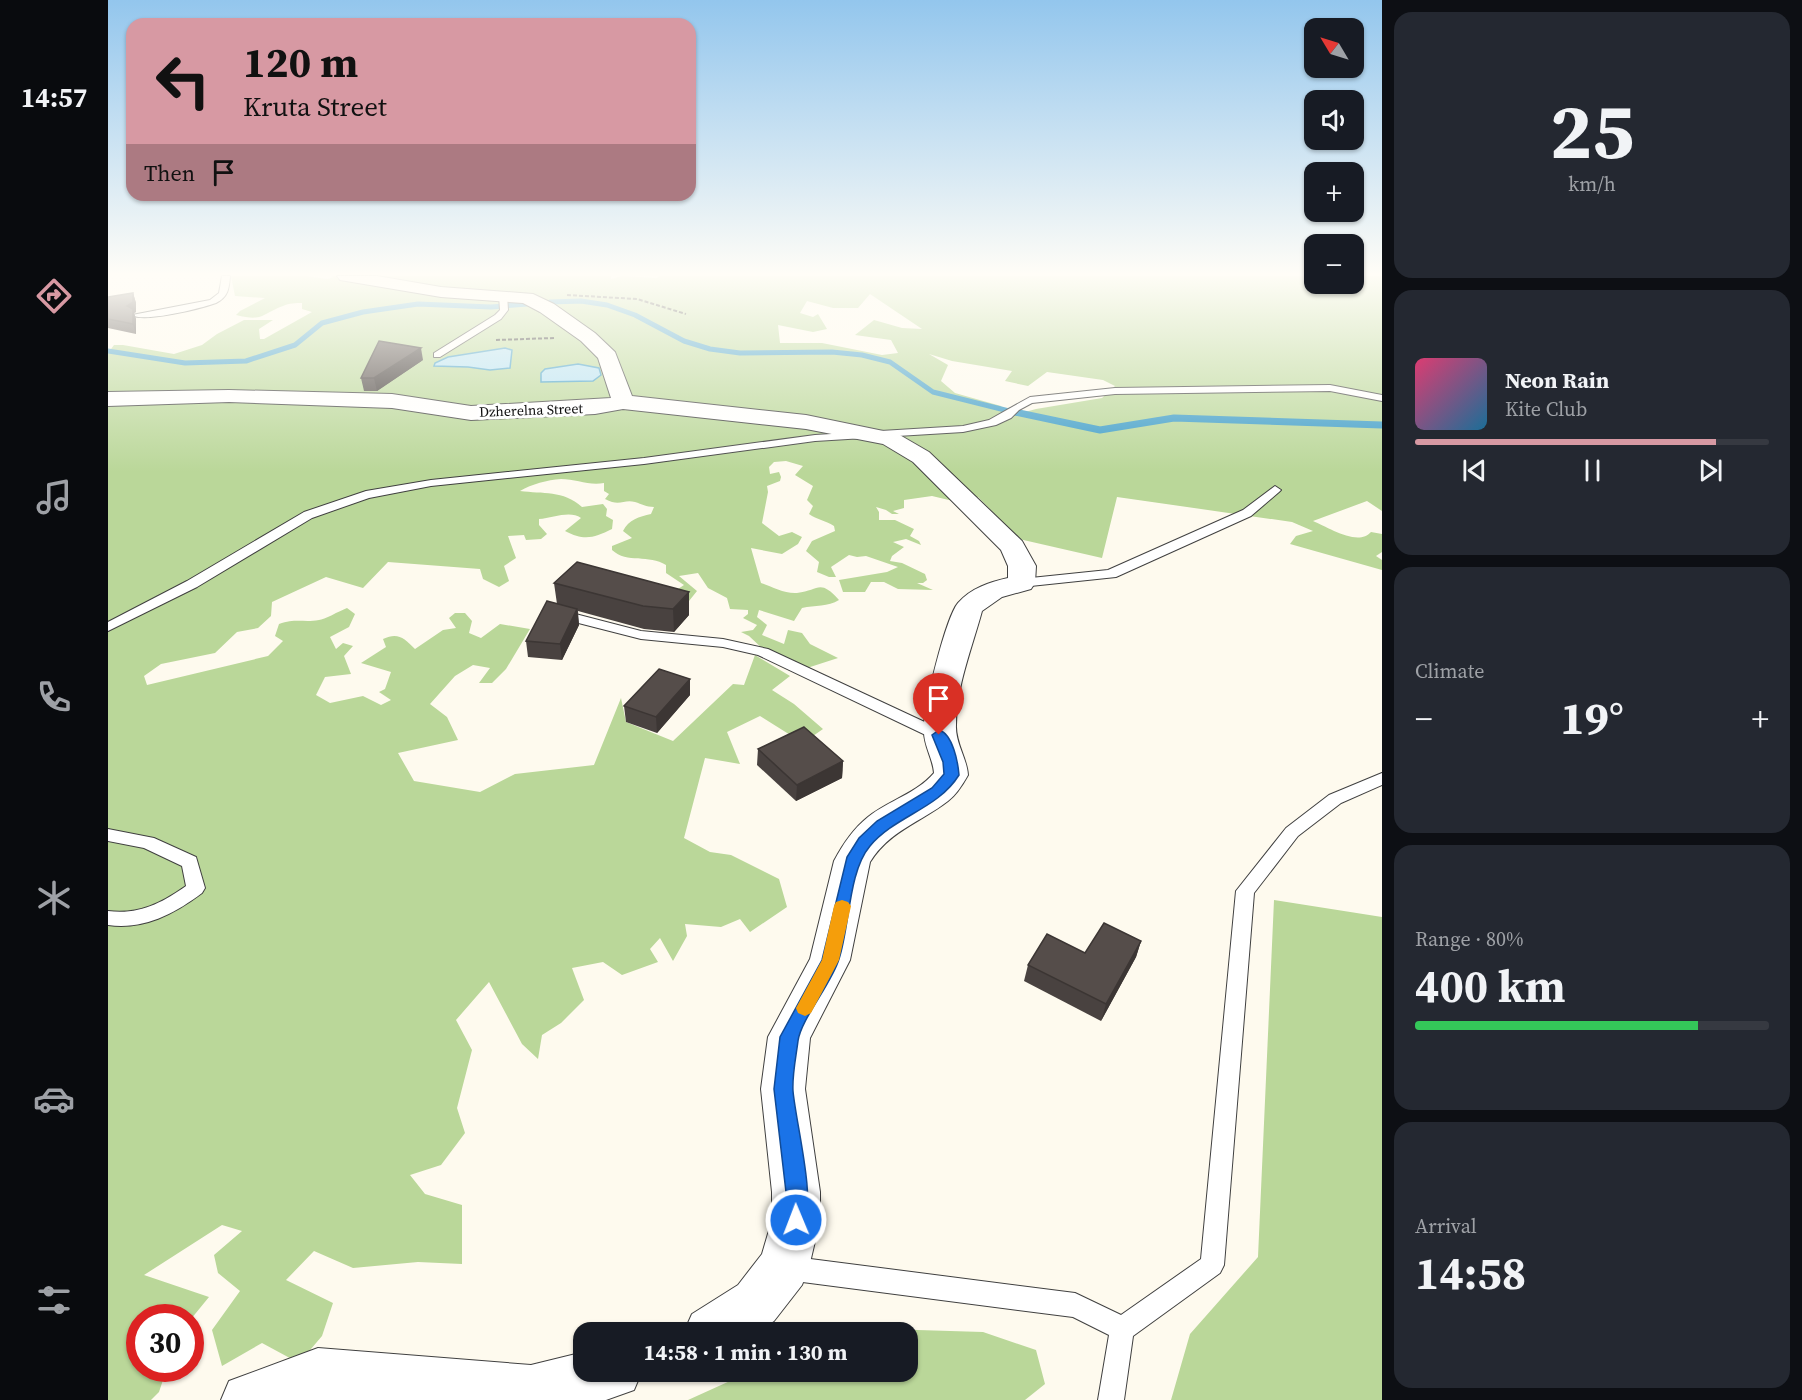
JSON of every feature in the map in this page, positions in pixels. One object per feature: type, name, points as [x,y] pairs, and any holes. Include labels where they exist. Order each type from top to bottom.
[{"type":"street","points":[[592,341],[608,357],[623,402]]},
{"type":"street","name":"Dzherelna Street","points":[[108,399],[229,396],[393,401],[471,413],[595,407],[623,402],[795,421],[890,439],[921,457],[1013,547],[1022,566],[1021,583]]},
{"type":"street","points":[[726,1322],[756,1303],[784,1267],[796,1220],[796,1192],[783,1089],[789,1037],[830,960],[852,861],[864,842],[882,825],[938,792],[951,775],[951,762],[939,735],[942,706],[968,609],[977,598],[994,590],[1021,583]]},
{"type":"street","points":[[248,1400],[318,1375],[531,1392],[573,1382]]},
{"type":"lane","points":[[437,355],[459,341]]},
{"type":"lane","points":[[108,627],[192,584],[308,515],[366,495],[431,483],[644,461],[815,438],[963,429],[992,423],[1030,400],[1115,391],[1193,388],[1330,388],[1382,398]]},
{"type":"lane","points":[[1021,583],[1111,574],[1246,513],[1275,490]]},
{"type":"lane","points":[[545,609],[640,635],[723,643],[763,652],[939,735]]},
{"type":"lane","points":[[1111,1400],[1122,1329],[1212,1265],[1245,891],[1292,832],[1335,799],[1382,779]]},
{"type":"lane","points":[[108,835],[148,842],[190,862],[196,888],[170,908],[135,919],[108,918]]},
{"type":"lane","points":[[784,1267],[1075,1305],[1122,1329]]},
{"type":"green space","points":[[207,341],[780,341],[822,343],[882,355],[898,353],[892,341],[1382,341],[1382,511],[1367,501],[1313,521],[1351,537],[1365,536],[1371,532],[1382,534],[1382,552],[1376,556],[1382,560],[1382,570],[1290,544],[1296,536],[1313,531],[1292,522],[1117,497],[1102,558],[1019,539],[978,497],[953,501],[932,496],[904,500],[904,508],[893,511],[899,514],[892,514],[876,507],[879,520],[895,520],[914,529],[910,536],[919,541],[921,545],[906,539],[893,542],[904,547],[892,556],[890,561],[902,563],[925,574],[927,580],[917,583],[933,590],[898,589],[884,582],[871,582],[865,592],[843,592],[839,580],[887,572],[898,567],[866,556],[849,555],[831,567],[836,577],[817,572],[819,562],[806,551],[812,541],[835,531],[834,526],[809,514],[813,506],[807,500],[813,486],[795,475],[803,466],[786,461],[774,462],[769,467],[770,474],[779,472],[781,477],[780,481],[767,486],[762,523],[779,536],[792,532],[802,537],[798,544],[782,554],[751,548],[761,583],[792,593],[823,588],[839,600],[826,605],[802,608],[794,621],[759,610],[757,617],[767,625],[762,635],[784,644],[788,630],[802,633],[810,644],[838,658],[804,669],[764,650],[741,632],[753,630],[757,625],[743,618],[748,614],[748,610],[730,609],[727,598],[708,588],[698,573],[679,576],[697,591],[685,606],[663,599],[684,585],[666,573],[666,565],[652,560],[624,557],[612,550],[612,546],[632,538],[623,531],[628,524],[651,514],[654,507],[631,501],[618,503],[605,499],[609,494],[604,491],[604,483],[593,484],[561,479],[550,480],[520,491],[560,495],[582,507],[603,504],[607,509],[606,516],[613,520],[612,529],[600,535],[583,537],[565,531],[581,518],[577,516],[539,519],[539,525],[547,534],[541,539],[526,540],[524,535],[508,536],[516,558],[504,566],[509,581],[499,587],[483,579],[480,569],[388,562],[363,588],[326,577],[272,602],[271,616],[258,628],[237,632],[215,653],[161,664],[144,676],[147,685],[268,656],[283,641],[275,636],[279,624],[291,621],[321,620],[347,608],[355,614],[349,627],[330,637],[336,649],[343,643],[353,646],[344,656],[351,674],[325,677],[316,695],[330,703],[363,696],[381,705],[391,700],[379,692],[385,689],[391,672],[361,663],[386,647],[383,639],[393,636],[401,637],[415,649],[443,630],[456,628],[449,618],[455,613],[465,613],[472,621],[469,633],[481,638],[500,624],[530,629],[506,669],[492,683],[479,683],[490,668],[473,665],[455,676],[430,704],[447,717],[458,740],[398,753],[414,781],[480,792],[515,774],[594,765],[621,698],[626,722],[673,741],[733,684],[744,685],[755,655],[790,676],[772,690],[794,704],[823,729],[803,743],[760,716],[727,732],[740,764],[705,758],[684,838],[710,852],[731,855],[779,879],[787,907],[750,932],[740,919],[721,927],[685,924],[687,936],[673,961],[660,938],[650,949],[658,962],[622,975],[603,962],[572,968],[584,1000],[561,1023],[542,1035],[538,1059],[522,1044],[489,982],[456,1020],[472,1050],[457,1108],[465,1133],[441,1165],[410,1175],[425,1194],[462,1205],[462,1264],[418,1262],[353,1268],[314,1251],[286,1280],[333,1303],[322,1336],[299,1363],[262,1343],[222,1366],[212,1330],[240,1291],[218,1273],[214,1255],[242,1231],[222,1225],[144,1275],[209,1297],[203,1304],[126,1304],[126,1382],[162,1382],[159,1392],[151,1400],[108,1400],[108,353],[114,345],[123,345],[174,354]],"holes":[[[929,354],[952,361],[1012,371],[1005,381],[1028,386],[1047,372],[1103,380],[1115,386],[1102,398],[1036,409],[1003,418],[1007,416],[1001,406],[955,393],[941,381],[948,365]]]},
{"type":"green space","points":[[1274,900],[1382,917],[1382,1400],[1171,1400],[1190,1334],[1258,1257]]},
{"type":"green space","points":[[918,1330],[983,1332],[1036,1350],[1045,1384],[1025,1400],[688,1400],[728,1382],[918,1382]]},
{"type":"water","points":[[505,348],[512,350],[510,368],[490,370],[434,366],[435,363],[448,357]]},
{"type":"water","points":[[578,364],[599,368],[601,375],[593,381],[541,382],[541,373],[545,369]]},
{"type":"building","points":[[379,341],[421,348],[374,378],[361,378]]},
{"type":"building","points":[[577,562],[689,592],[673,609],[643,606],[554,583]]},
{"type":"building","points":[[547,601],[577,609],[560,644],[526,641]]},
{"type":"building","points":[[659,669],[690,679],[656,717],[624,706]]},
{"type":"building","points":[[804,727],[843,761],[797,785],[758,749]]},
{"type":"building","points":[[1104,923],[1141,941],[1106,1004],[1028,965],[1047,934],[1085,953]]},
{"type":"waterway","points":[[108,351],[185,363],[246,361],[295,345],[299,341]]},
{"type":"waterway","points":[[685,341],[710,349],[740,353],[832,352],[862,355],[890,362],[933,392],[1017,413]]},
{"type":"waterway","points":[[1010,411],[1100,430],[1174,418],[1382,425]]},
{"type":"slow traffic","points":[[805,1008],[830,960],[842,906]]},
{"type":"route","points":[[796,1220],[796,1192],[783,1089],[789,1037],[830,960],[852,861],[864,842],[882,825],[938,792],[951,775],[951,762],[939,735]]}]
